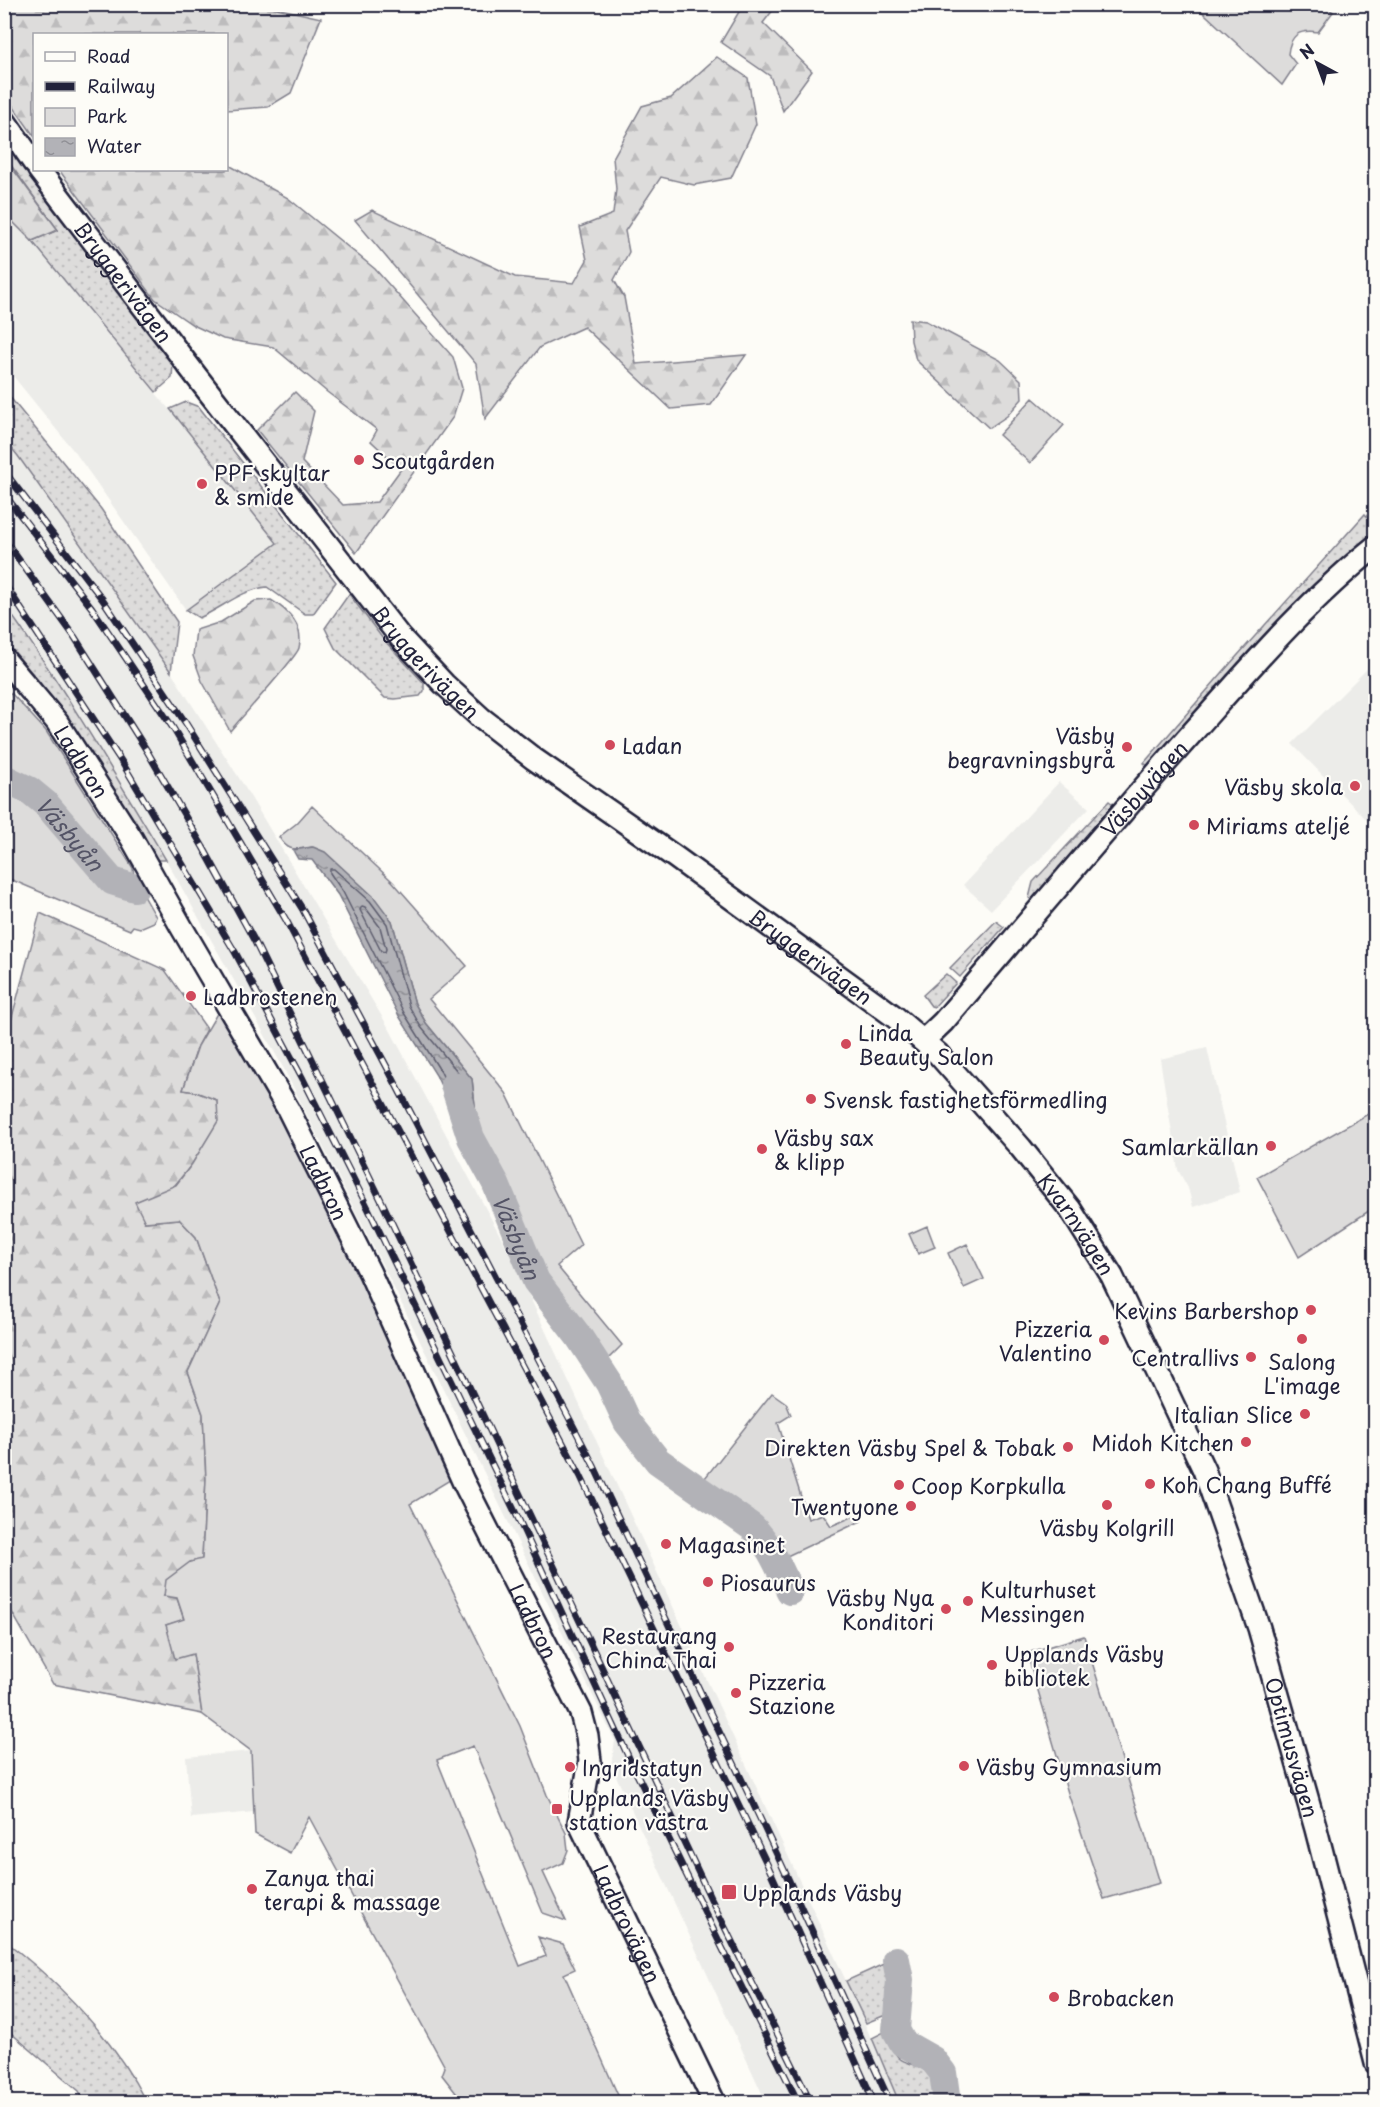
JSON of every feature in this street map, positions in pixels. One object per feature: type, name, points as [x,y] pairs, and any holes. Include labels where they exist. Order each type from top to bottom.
[{"type":"street","points":[[4,120],[33,162]]},
{"type":"street","name":"Bryggerivägen","points":[[40,171],[400,637],[444,684],[481,718],[534,759],[675,857],[895,1017],[923,1041]]},
{"type":"street","name":"Väsbyvägen","points":[[923,1041],[943,1022],[1144,786],[1282,632],[1325,589],[1376,546]]},
{"type":"street","name":"Ladbron","points":[[4,659],[57,722],[132,839],[288,1109],[370,1273],[463,1482],[581,1713],[587,1736]]},
{"type":"street","name":"Kvarnvägen","points":[[923,1041],[938,1054],[987,1109],[1070,1209],[1112,1276],[1188,1438]]},
{"type":"street","name":"Optimusvägen","points":[[1188,1438],[1204,1470],[1259,1628],[1316,1828],[1376,2063]]},
{"type":"street","name":"Ladbrovägen","points":[[587,1736],[590,1761],[579,1822],[714,2103]]},
{"type":"shaded area","points":[[4,214],[32,241],[278,543],[186,610],[77,455],[5,366]]},
{"type":"shaded area","points":[[4,440],[18,456],[171,672],[241,781],[390,1030],[509,1252],[846,1981],[899,2102],[766,2102],[611,1765],[615,1741],[392,1284],[284,1069],[166,860],[99,748],[33,643],[5,604]]},
{"type":"shaded area","name":"Väsby skola","points":[[1375,661],[1375,828],[1292,744]]},
{"type":"shaded area","points":[[1059,782],[1089,808],[991,910],[963,885]]},
{"type":"shaded area","points":[[1207,1048],[1240,1192],[1193,1207],[1188,1188],[1178,1170],[1160,1059]]},
{"type":"shaded area","points":[[251,1751],[254,1812],[191,1818],[186,1757]]},
{"type":"green space","points":[[258,4],[321,18],[291,93],[268,107],[228,110],[228,33],[33,33],[33,135],[6,96],[5,5]]},
{"type":"green space","points":[[743,5],[777,5],[763,23],[812,71],[783,111],[770,76],[721,42]]},
{"type":"green space","points":[[1195,5],[1324,5],[1333,12],[1318,32],[1301,33],[1293,38],[1288,54],[1296,64],[1282,85]]},
{"type":"green space","points":[[717,57],[748,78],[756,124],[731,178],[694,185],[661,177],[625,231],[629,252],[614,280],[624,297],[636,364],[746,355],[711,405],[671,409],[584,327],[540,347],[485,419],[476,364],[355,220],[372,210],[515,277],[574,283],[587,260],[580,227],[613,214],[616,189],[613,158],[642,106],[671,98]]},
{"type":"green space","points":[[4,137],[173,363],[172,378],[156,392],[32,241],[58,230],[5,157]]},
{"type":"green space","points":[[4,157],[58,230],[32,241],[5,214]]},
{"type":"green space","points":[[228,165],[288,198],[375,269],[453,357],[462,388],[453,417],[356,553],[257,430],[295,392],[314,411],[302,462],[343,505],[377,502],[401,469],[371,441],[377,430],[273,347],[223,339],[193,325],[155,299],[60,171],[228,171]]},
{"type":"green space","points":[[910,319],[926,321],[1000,360],[1021,380],[1022,399],[1007,416],[989,428],[916,360],[911,341]]},
{"type":"green space","points":[[4,390],[101,509],[177,622],[171,672],[5,440]]},
{"type":"green space","points":[[1033,398],[1064,425],[1030,463],[999,435]]},
{"type":"green space","points":[[186,402],[199,407],[336,582],[313,614],[305,614],[267,587],[249,591],[199,618],[186,610],[277,543],[170,409]]},
{"type":"green space","points":[[1365,514],[1375,526],[1375,537],[1149,767],[1144,763],[1229,665]]},
{"type":"green space","points":[[349,594],[383,639],[424,683],[424,691],[420,696],[385,698],[335,648],[325,628]]},
{"type":"green space","points":[[271,600],[294,620],[299,632],[299,648],[279,675],[230,731],[202,681],[193,656],[196,630],[221,622],[255,601]]},
{"type":"green space","points":[[4,604],[67,698],[166,860],[154,860],[84,747],[38,680],[5,641]]},
{"type":"green space","points":[[11,693],[46,731],[133,868],[134,878],[125,880],[95,851],[53,803],[32,785],[5,770],[5,700]]},
{"type":"green space","points":[[5,786],[40,808],[109,887],[127,896],[144,896],[156,917],[154,922],[140,928],[133,926],[130,930],[5,877]]},
{"type":"green space","points":[[1109,801],[1113,804],[1113,810],[1035,903],[1029,898],[1033,882]]},
{"type":"green space","points":[[312,806],[393,882],[467,966],[429,999],[506,1093],[581,1245],[557,1266],[622,1345],[604,1363],[581,1327],[542,1278],[502,1178],[476,1136],[472,1079],[426,1023],[415,1004],[392,921],[312,847],[289,848],[279,837],[297,823]]},
{"type":"green space","points":[[40,913],[165,970],[207,1029],[198,1046],[183,1090],[217,1100],[219,1121],[192,1164],[145,1222],[179,1219],[196,1237],[220,1303],[188,1372],[203,1414],[206,1479],[202,1559],[164,1596],[177,1598],[184,1620],[166,1625],[193,1654],[202,1714],[53,1684],[5,1600],[5,1043]]},
{"type":"green space","points":[[996,921],[1004,927],[960,977],[950,968]]},
{"type":"green space","points":[[946,974],[956,983],[934,1007],[931,1006],[923,995]]},
{"type":"green space","points":[[219,1010],[303,1160],[368,1294],[450,1480],[410,1504],[520,1726],[547,1795],[566,1833],[568,1850],[563,1863],[543,1872],[566,1921],[543,1913],[473,1746],[437,1760],[520,1966],[546,1956],[538,1937],[563,1944],[575,1969],[564,1974],[621,2102],[463,2102],[442,2075],[445,2067],[309,1817],[290,1853],[255,1834],[251,1751],[202,1714],[193,1654],[175,1659],[166,1625],[184,1619],[177,1598],[164,1596],[166,1580],[190,1562],[202,1559],[206,1479],[203,1414],[188,1372],[220,1303],[196,1237],[179,1219],[145,1222],[135,1202],[176,1185],[192,1164],[218,1121],[217,1100],[183,1090],[198,1046]]},
{"type":"green space","points":[[1375,1110],[1375,1207],[1299,1257],[1257,1177]]},
{"type":"green space","points":[[927,1226],[935,1247],[918,1254],[909,1234]]},
{"type":"green space","points":[[967,1244],[984,1279],[964,1288],[948,1253]]},
{"type":"green space","points":[[772,1393],[786,1403],[791,1415],[778,1423],[808,1519],[823,1514],[831,1526],[859,1514],[861,1521],[787,1556],[763,1523],[701,1483]]},
{"type":"green space","points":[[1084,1636],[1160,1883],[1104,1899],[1068,1793],[1027,1653]]},
{"type":"green space","points":[[4,1940],[66,1994],[102,2034],[133,2078],[146,2102],[85,2102],[79,2091],[5,2028]]},
{"type":"green space","points":[[886,1963],[888,2014],[866,2023],[846,1981]]},
{"type":"green space","points":[[886,2031],[898,2057],[930,2075],[937,2102],[899,2102],[872,2038]]},
{"type":"water","points":[[313,847],[325,852],[374,897],[392,921],[415,1004],[426,1023],[472,1079],[476,1114],[474,1119],[457,1121],[436,1075],[399,1016],[338,895],[312,860],[298,859],[293,850]]},
{"type":"waterway","name":"Väsbyån","points":[[4,778],[29,790],[46,804],[112,881],[135,888]]},
{"type":"waterway","name":"Väsbyån","points":[[454,1085],[471,1138],[495,1182],[536,1281],[579,1337],[609,1383],[627,1422],[658,1461],[759,1534],[790,1591]]},
{"type":"waterway","name":"Väsbyån","points":[[896,1960],[900,1980],[896,2030],[903,2043],[933,2060],[943,2073],[947,2102]]},
{"type":"railway","points":[[4,471],[103,600],[185,722],[303,910],[594,1466],[780,1861],[890,2102]]},
{"type":"railway","points":[[4,494],[92,608],[173,728],[286,920],[580,1475],[768,1866],[874,2102]]},
{"type":"railway","points":[[4,539],[74,636],[147,751],[254,940],[382,1202],[711,1899],[811,2102]]},
{"type":"railway","points":[[4,583],[123,764],[235,952],[303,1079],[368,1208],[518,1518],[629,1758],[798,2102]]},
{"type":"place","name":"Scoutgården","points":[[359,460]]},
{"type":"place","name":"PPF skyltar & smide","points":[[202,484]]},
{"type":"place","name":"Ladan","points":[[610,745]]},
{"type":"place","name":"Väsby begravningsbyrå","points":[[1127,747]]},
{"type":"place","name":"Väsby skola","points":[[1355,786]]},
{"type":"place","name":"Miriams ateljé","points":[[1194,825]]},
{"type":"place","name":"Ladbrostenen","points":[[191,996]]},
{"type":"place","name":"Linda Beauty Salon","points":[[846,1044]]},
{"type":"place","name":"Svensk fastighetsförmedling","points":[[811,1099]]},
{"type":"place","name":"Samlarkällan","points":[[1271,1146]]},
{"type":"place","name":"Väsby sax & klipp","points":[[762,1149]]},
{"type":"place","name":"Kevins Barbershop","points":[[1311,1310]]},
{"type":"place","name":"Salong L'image","points":[[1302,1339]]},
{"type":"place","name":"Pizzeria Valentino","points":[[1104,1340]]},
{"type":"place","name":"Centrallivs","points":[[1251,1357]]},
{"type":"place","name":"Italian Slice","points":[[1305,1414]]},
{"type":"place","name":"Midoh Kitchen","points":[[1246,1442]]},
{"type":"place","name":"Direkten Väsby Spel & Tobak","points":[[1068,1447]]},
{"type":"place","name":"Koh Chang Buffé","points":[[1150,1484]]},
{"type":"place","name":"Coop Korpkulla","points":[[899,1485]]},
{"type":"place","name":"Väsby Kolgrill","points":[[1107,1505]]},
{"type":"place","name":"Twentyone","points":[[911,1506]]},
{"type":"place","name":"Magasinet","points":[[666,1544]]},
{"type":"place","name":"Piosaurus","points":[[708,1582]]},
{"type":"place","name":"Kulturhuset Messingen","points":[[968,1601]]},
{"type":"place","name":"Väsby Nya Konditori","points":[[946,1609]]},
{"type":"place","name":"Restaurang China Thai","points":[[729,1647]]},
{"type":"place","name":"Upplands Väsby bibliotek","points":[[992,1665]]},
{"type":"place","name":"Pizzeria Stazione","points":[[736,1693]]},
{"type":"place","name":"Väsby Gymnasium","points":[[964,1766]]},
{"type":"place","name":"Ingridstatyn","points":[[570,1767]]},
{"type":"place","name":"Upplands Väsby station västra","points":[[557,1809]]},
{"type":"place","name":"Zanya thai terapi & massage","points":[[252,1889]]},
{"type":"place","name":"Upplands Väsby","points":[[729,1892]]},
{"type":"place","name":"Brobacken","points":[[1054,1997]]}]
